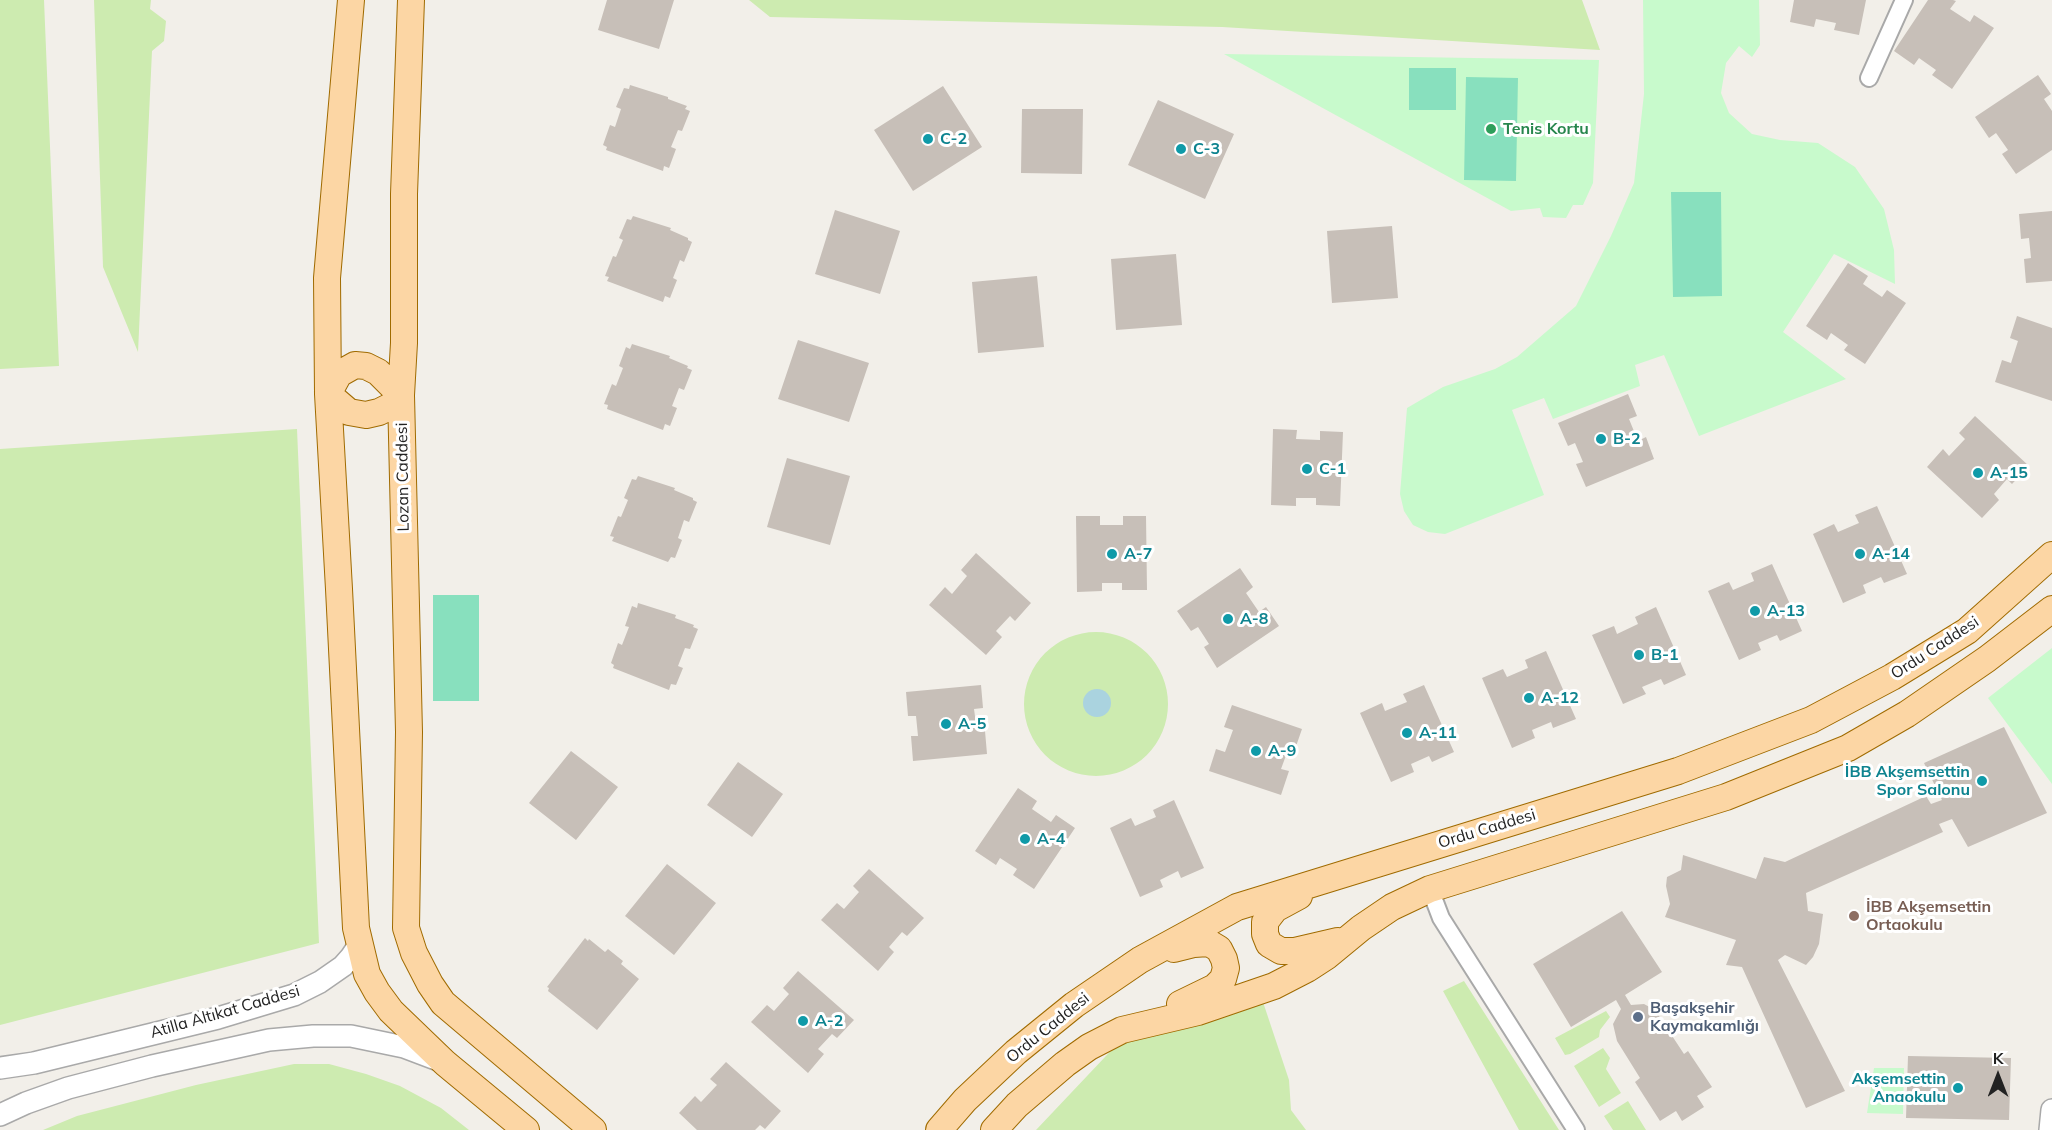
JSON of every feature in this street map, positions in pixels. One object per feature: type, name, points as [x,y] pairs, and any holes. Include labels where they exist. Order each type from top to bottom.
[{"type":"main road","points":[[351,0],[327,278],[328,394],[340,600],[350,842],[358,945]]},
{"type":"main road","name":"Lozan Caddesi","points":[[411,0],[404,194],[404,343],[401,395],[409,732],[406,928],[414,953],[443,1003],[593,1130]]},
{"type":"main road","points":[[355,365],[366,366],[378,372],[401,395],[391,406],[366,415],[349,412],[328,394],[339,374],[355,365]]},
{"type":"main road","name":"Ordu Caddesi","points":[[939,1130],[965,1100],[1016,1052],[1074,1005],[1140,960],[1238,907],[1678,771],[1811,720],[1892,677],[1967,631],[2052,555]]},
{"type":"main road","points":[[1122,1030],[1198,1012],[1274,986],[1327,956],[1345,940],[1392,907],[1430,890],[1725,797],[1848,748],[1907,714],[1987,659],[2052,609]]},
{"type":"main road","points":[[1345,940],[1295,951],[1281,951],[1269,944],[1265,934],[1265,922],[1275,909],[1347,872]]},
{"type":"main road","points":[[994,1130],[1017,1105],[1065,1064],[1089,1047],[1215,987],[1223,979],[1226,968],[1219,949],[1209,943],[1194,944],[1140,960]]},
{"type":"main road","name":"Atilla Altıkat Caddesi","points":[[358,945],[368,974],[377,992],[391,1011],[445,1062],[526,1130]]},
{"type":"street","points":[[1869,78],[1904,0]]},
{"type":"street","points":[[1430,890],[1441,918],[1576,1130]]},
{"type":"street","name":"Atilla Altıkat Caddesi","points":[[0,1068],[218,1018],[294,995],[320,982],[343,966],[358,945]]},
{"type":"street","name":"Atilla Altıkat Caddesi","points":[[0,1115],[68,1088],[152,1066],[269,1040],[313,1036],[351,1036],[404,1047],[445,1062]]},
{"type":"street","points":[[2050,1130],[2052,1110]]},
{"type":"green space","points":[[0,0],[44,0],[59,366],[0,369]]},
{"type":"green space","points":[[94,0],[151,0],[150,9],[166,21],[164,41],[152,51],[138,352],[103,267]]},
{"type":"green space","points":[[749,0],[1582,0],[1600,50],[1222,27],[770,17]]},
{"type":"green space","points":[[1643,0],[1759,0],[1760,45],[1752,57],[1739,46],[1726,63],[1721,93],[1729,113],[1752,134],[1780,140],[1818,143],[1855,167],[1884,209],[1894,250],[1895,284],[1834,254],[1783,332],[1846,379],[1699,436],[1664,355],[1635,365],[1640,386],[1553,419],[1544,398],[1512,410],[1544,495],[1445,534],[1428,532],[1413,525],[1404,511],[1400,494],[1407,408],[1443,387],[1495,369],[1517,357],[1576,306],[1611,236],[1634,183],[1644,94]]},
{"type":"green space","points":[[1224,54],[1599,60],[1593,183],[1583,205],[1573,205],[1566,218],[1543,217],[1540,208],[1511,211]]},
{"type":"green space","points":[[1409,68],[1456,68],[1456,110],[1409,110]]},
{"type":"green space","name":"Tenis Kortu","points":[[1466,77],[1518,78],[1516,181],[1464,180]]},
{"type":"green space","points":[[1671,192],[1721,192],[1722,296],[1673,297]]},
{"type":"green space","points":[[297,429],[319,943],[0,1025],[0,449]]},
{"type":"green space","points":[[433,595],[479,595],[479,701],[433,701]]},
{"type":"green space","points":[[1096,632],[1124,637],[1147,653],[1163,676],[1168,704],[1163,732],[1147,755],[1124,771],[1096,776],[1068,771],[1045,755],[1029,732],[1024,704],[1029,676],[1045,653],[1068,637]]},
{"type":"green space","points":[[2052,648],[2052,784],[1988,698]]},
{"type":"green space","points":[[1464,981],[1559,1130],[1519,1130],[1443,991]]},
{"type":"green space","points":[[1263,1002],[1289,1080],[1291,1110],[1306,1130],[1036,1130],[1122,1039]]},
{"type":"green space","points":[[1606,1011],[1610,1017],[1600,1030],[1599,1037],[1565,1055],[1555,1038]]},
{"type":"green space","points":[[1603,1048],[1610,1058],[1606,1069],[1621,1093],[1599,1107],[1574,1066]]},
{"type":"green space","points":[[294,1064],[329,1064],[400,1086],[441,1108],[469,1130],[43,1130],[77,1116],[196,1085]]},
{"type":"green space","points":[[1874,1068],[1904,1068],[1903,1114],[1867,1113]]},
{"type":"green space","points":[[1628,1101],[1646,1130],[1613,1130],[1604,1116]]},
{"type":"water","points":[[1097,689],[1107,693],[1111,703],[1107,713],[1097,717],[1087,713],[1083,703],[1087,693]]},
{"type":"building","points":[[607,0],[674,0],[659,49],[598,30]]},
{"type":"building","points":[[1794,0],[1866,0],[1859,35],[1834,30],[1836,23],[1816,19],[1814,27],[1790,22]]},
{"type":"building","points":[[1928,0],[1956,1],[1950,9],[1970,22],[1974,15],[1994,28],[1952,89],[1932,75],[1936,70],[1919,58],[1914,65],[1894,51]]},
{"type":"building","points":[[2038,75],[2051,94],[2044,99],[2052,111],[2052,150],[2016,174],[2002,154],[2008,150],[1996,133],[1989,138],[1975,117]]},
{"type":"building","points":[[630,85],[668,97],[668,99],[687,106],[685,109],[690,111],[682,131],[678,130],[671,147],[676,149],[669,168],[664,166],[663,171],[606,150],[607,147],[603,145],[610,125],[615,127],[621,109],[616,107],[624,88],[629,89]]},
{"type":"building","name":"C-2","points":[[943,86],[982,147],[913,191],[874,130]]},
{"type":"building","name":"C-3","points":[[1158,100],[1234,134],[1205,199],[1128,165]]},
{"type":"building","points":[[1022,109],[1083,109],[1082,174],[1021,173]]},
{"type":"building","points":[[835,210],[900,231],[880,294],[815,274]]},
{"type":"building","points":[[2052,211],[2052,281],[2026,283],[2024,259],[2031,258],[2029,238],[2021,239],[2019,214]]},
{"type":"building","points":[[633,216],[671,228],[670,230],[692,242],[684,262],[680,260],[673,278],[677,280],[670,298],[665,296],[663,302],[607,281],[609,277],[605,276],[623,240],[619,238],[627,219],[631,220]]},
{"type":"building","points":[[1392,226],[1398,298],[1332,303],[1327,231]]},
{"type":"building","points":[[1176,254],[1182,325],[1116,330],[1111,259]]},
{"type":"building","points":[[1848,263],[1868,276],[1863,284],[1882,297],[1887,290],[1906,303],[1865,364],[1844,350],[1848,345],[1831,333],[1827,340],[1806,326]]},
{"type":"building","points":[[1037,276],[1044,347],[978,353],[972,282]]},
{"type":"building","points":[[2017,316],[2052,328],[2052,401],[1995,382],[2002,360],[2011,363],[2018,341],[2010,338]]},
{"type":"building","points":[[798,340],[869,363],[849,422],[778,399]]},
{"type":"building","points":[[632,344],[670,356],[669,358],[692,370],[684,390],[679,388],[672,406],[677,408],[670,426],[665,424],[663,430],[607,409],[608,405],[604,404],[612,384],[616,386],[623,368],[619,366],[626,347],[630,349]]},
{"type":"building","name":"B-2","points":[[1628,394],[1637,416],[1629,419],[1638,441],[1646,437],[1654,459],[1586,487],[1576,464],[1583,462],[1575,443],[1568,446],[1558,423]]},
{"type":"building","name":"A-15","points":[[1975,416],[2029,466],[2012,484],[2007,479],[1994,494],[1999,500],[1982,518],[1927,467],[1943,449],[1949,456],[1965,439],[1959,433]]},
{"type":"building","name":"C-1","points":[[1273,429],[1297,430],[1296,439],[1320,440],[1320,431],[1343,432],[1340,506],[1316,505],[1316,498],[1296,498],[1296,506],[1271,505]]},
{"type":"building","points":[[787,458],[850,476],[830,545],[767,527]]},
{"type":"building","points":[[638,476],[675,488],[674,490],[697,502],[689,522],[684,520],[678,538],[682,540],[675,558],[671,557],[668,562],[612,541],[614,537],[610,536],[628,500],[624,498],[632,479],[636,480]]},
{"type":"building","name":"A-14","points":[[1877,506],[1907,574],[1884,583],[1881,577],[1863,585],[1866,593],[1843,603],[1813,534],[1834,524],[1838,532],[1859,523],[1855,515]]},
{"type":"building","name":"A-7","points":[[1076,516],[1100,516],[1100,525],[1123,525],[1123,516],[1146,516],[1147,590],[1122,590],[1122,583],[1102,583],[1102,591],[1077,592]]},
{"type":"building","points":[[976,553],[1031,603],[1015,621],[1010,616],[996,631],[1002,637],[986,655],[929,605],[945,587],[952,594],[967,576],[961,570]]},
{"type":"building","name":"A-13","points":[[1772,564],[1802,631],[1780,641],[1777,635],[1758,643],[1761,650],[1739,660],[1708,591],[1729,582],[1733,590],[1754,581],[1751,573]]},
{"type":"building","name":"A-8","points":[[1240,568],[1253,587],[1246,593],[1259,612],[1266,607],[1279,626],[1217,668],[1204,647],[1209,644],[1198,627],[1191,631],[1177,611]]},
{"type":"building","points":[[638,603],[676,615],[675,618],[694,625],[693,627],[698,629],[690,649],[685,648],[678,666],[683,668],[676,685],[671,684],[669,690],[613,668],[614,665],[611,663],[618,643],[622,645],[629,627],[625,626],[632,606],[637,608]]},
{"type":"building","name":"B-1","points":[[1656,607],[1686,675],[1664,685],[1661,679],[1642,687],[1646,694],[1623,704],[1592,635],[1614,626],[1617,634],[1638,624],[1635,617]]},
{"type":"building","name":"A-12","points":[[1546,651],[1576,719],[1553,728],[1551,722],[1532,730],[1535,738],[1512,748],[1482,678],[1503,669],[1507,677],[1528,668],[1525,660]]},
{"type":"building","name":"A-5","points":[[981,685],[983,708],[974,709],[977,731],[985,731],[987,754],[913,761],[911,736],[918,736],[916,716],[908,716],[906,692]]},
{"type":"building","name":"A-11","points":[[1424,685],[1454,752],[1432,762],[1429,756],[1411,764],[1414,772],[1391,782],[1360,713],[1382,703],[1385,711],[1407,702],[1403,694]]},
{"type":"building","name":"A-9","points":[[1232,705],[1302,729],[1294,752],[1288,750],[1281,769],[1289,771],[1281,795],[1209,771],[1216,749],[1225,752],[1233,730],[1224,727]]},
{"type":"building","name":"İBB Akşemsettin Ortaokulu","points":[[2004,727],[2047,813],[1968,847],[1952,819],[1939,824],[1943,832],[1806,893],[1808,911],[1823,914],[1819,944],[1806,965],[1785,955],[1778,960],[1845,1091],[1806,1108],[1742,967],[1726,965],[1736,940],[1665,917],[1670,904],[1666,886],[1667,877],[1681,870],[1683,855],[1756,879],[1764,857],[1785,862],[1926,796],[1931,804],[1942,800],[1924,763]]},
{"type":"building","points":[[571,751],[618,787],[576,840],[529,803]]},
{"type":"building","points":[[738,762],[783,794],[752,837],[707,805]]},
{"type":"building","name":"A-4","points":[[1018,788],[1037,801],[1032,809],[1051,822],[1056,815],[1075,828],[1034,889],[1013,875],[1017,869],[1000,858],[996,865],[975,851]]},
{"type":"building","points":[[1174,800],[1204,868],[1181,878],[1178,871],[1160,880],[1163,887],[1140,897],[1110,828],[1131,818],[1135,826],[1156,817],[1153,810]]},
{"type":"building","points":[[667,864],[716,903],[674,955],[625,916]]},
{"type":"building","points":[[869,869],[924,918],[907,936],[902,932],[889,947],[894,952],[878,971],[821,920],[837,903],[844,909],[859,892],[853,886]]},
{"type":"building","name":"Başakşehir Kaymakamlığı","points":[[1622,911],[1662,972],[1625,995],[1631,1005],[1644,1004],[1655,1010],[1684,1054],[1688,1051],[1712,1087],[1697,1096],[1704,1107],[1682,1121],[1676,1111],[1660,1121],[1635,1082],[1640,1078],[1617,1041],[1613,1024],[1621,1009],[1616,1000],[1571,1027],[1533,964]]},
{"type":"building","points":[[585,938],[605,952],[608,949],[623,961],[621,964],[639,979],[597,1030],[548,991],[547,987]]},
{"type":"building","name":"A-2","points":[[798,971],[854,1020],[837,1038],[832,1034],[818,1049],[824,1054],[808,1073],[751,1022],[767,1005],[774,1011],[789,994],[783,988]]},
{"type":"building","name":"Akşemsettin Anaokulu","points":[[1908,1056],[2011,1058],[2009,1120],[1906,1118]]},
{"type":"building","points":[[726,1062],[781,1111],[765,1129],[760,1125],[755,1130],[697,1130],[679,1113],[695,1096],[701,1102],[717,1085],[710,1079]]},
{"type":"place","name":"Tenis Kortu","points":[[1491,129]]},
{"type":"place","name":"C-2","points":[[928,139]]},
{"type":"place","name":"C-3","points":[[1181,149]]},
{"type":"place","name":"B-2","points":[[1601,439]]},
{"type":"place","name":"C-1","points":[[1307,469]]},
{"type":"place","name":"A-15","points":[[1978,473]]},
{"type":"place","name":"A-7","points":[[1112,554]]},
{"type":"place","name":"A-14","points":[[1860,554]]},
{"type":"place","name":"A-13","points":[[1755,611]]},
{"type":"place","name":"A-8","points":[[1228,619]]},
{"type":"place","name":"B-1","points":[[1639,655]]},
{"type":"place","name":"A-12","points":[[1529,698]]},
{"type":"place","name":"A-5","points":[[946,724]]},
{"type":"place","name":"A-11","points":[[1407,733]]},
{"type":"place","name":"A-9","points":[[1256,751]]},
{"type":"place","name":"İBB Akşemsettin Spor Salonu","points":[[1982,781]]},
{"type":"place","name":"A-4","points":[[1025,839]]},
{"type":"place","name":"İBB Akşemsettin Ortaokulu","points":[[1854,916]]},
{"type":"place","name":"Başakşehir Kaymakamlığı","points":[[1638,1017]]},
{"type":"place","name":"A-2","points":[[803,1021]]},
{"type":"place","name":"Akşemsettin Anaokulu","points":[[1958,1088]]}]
